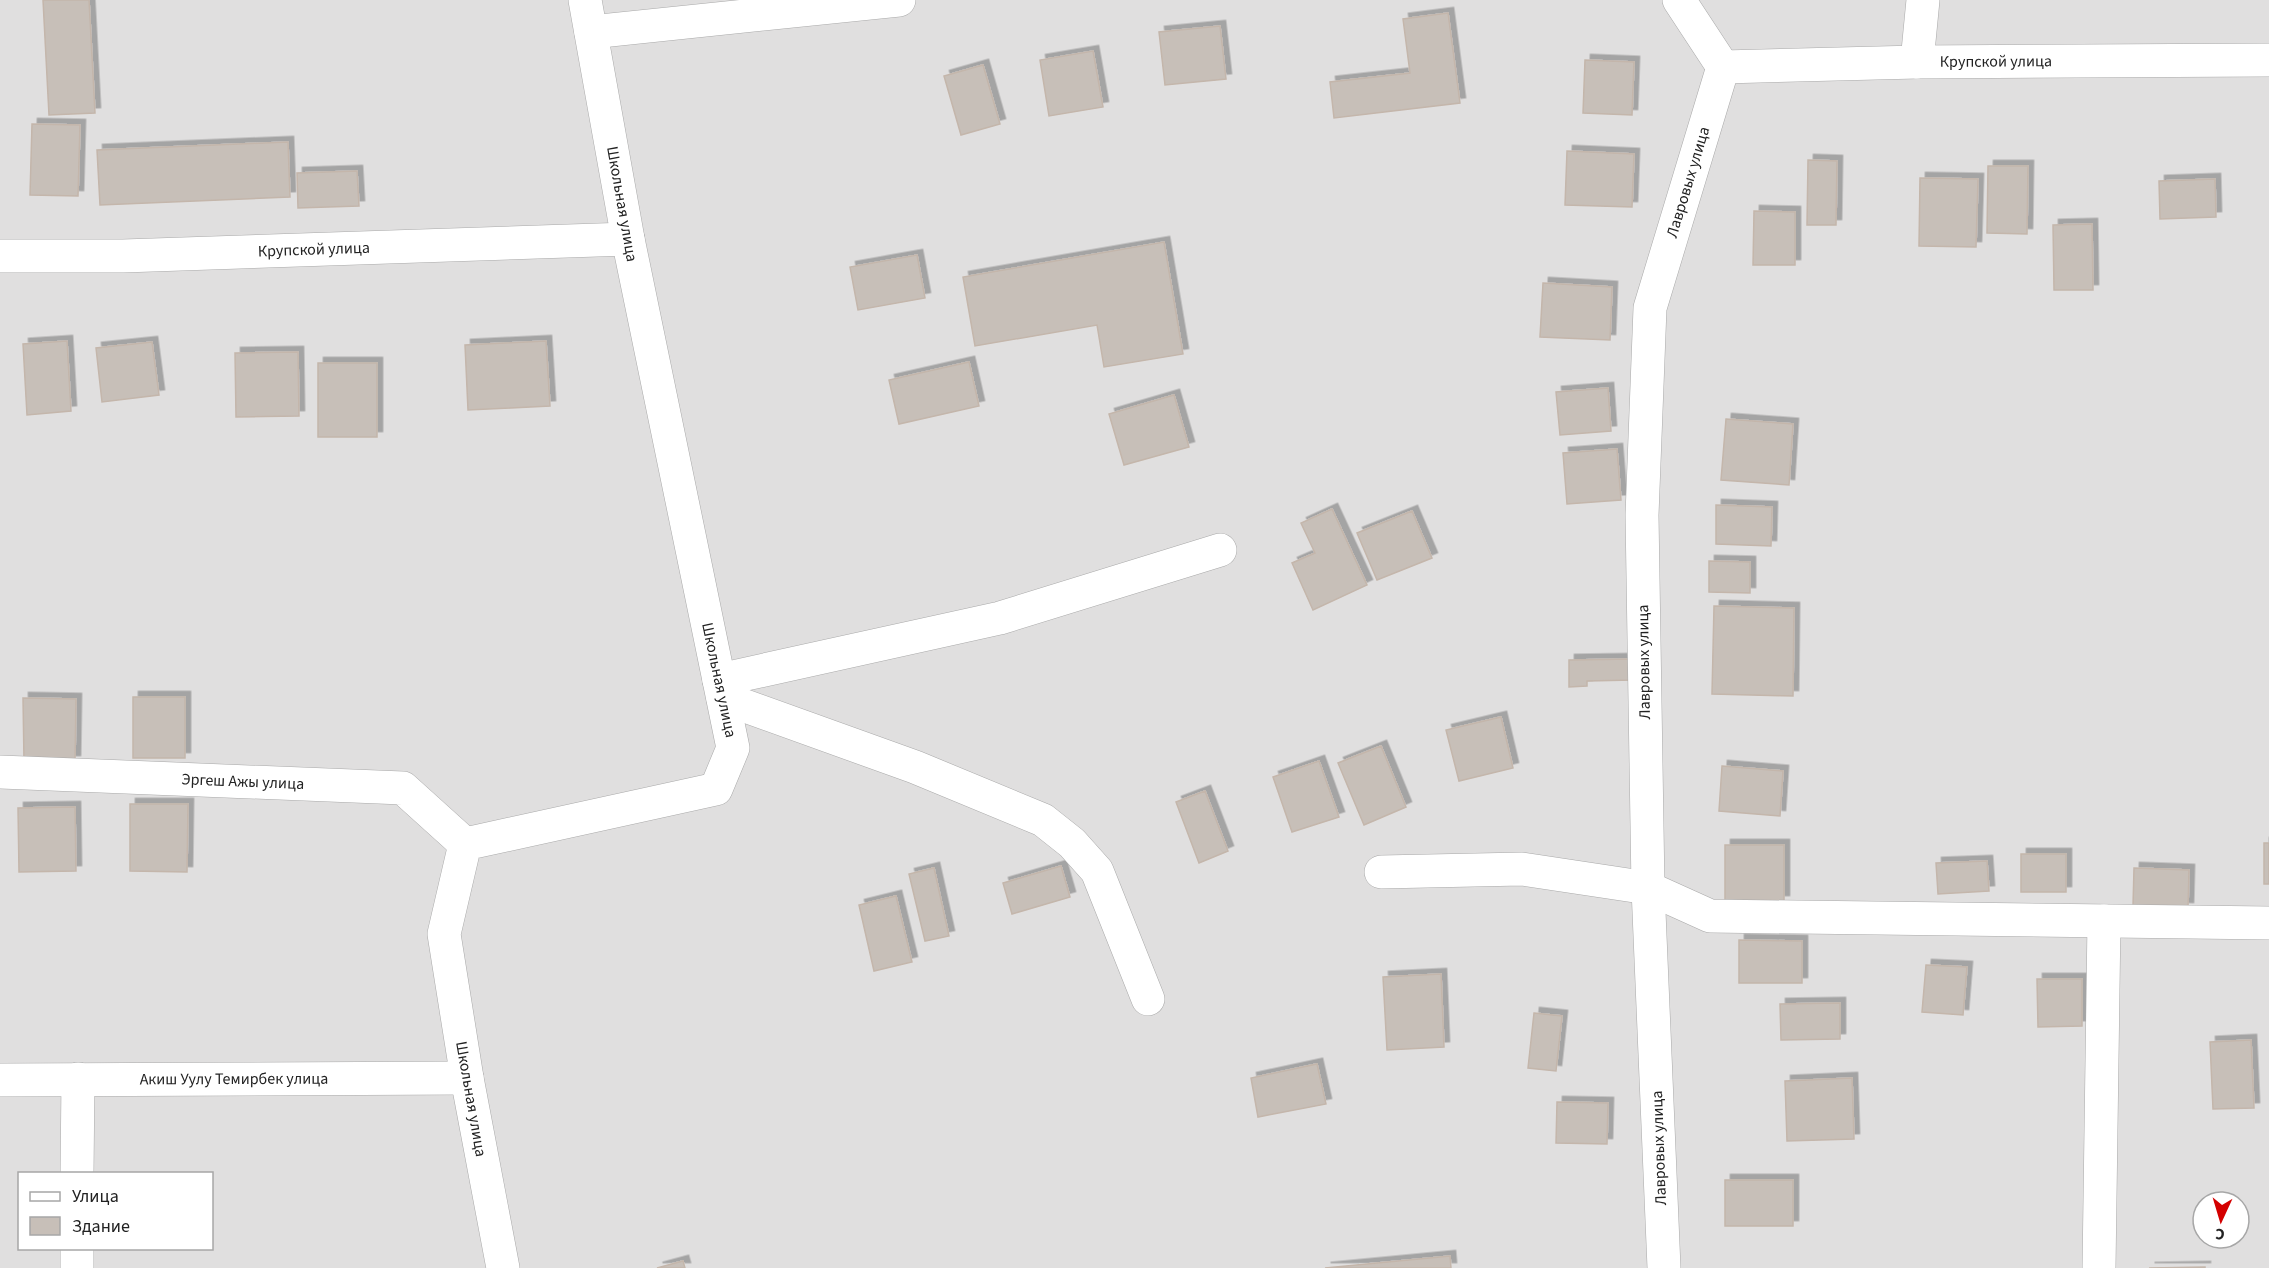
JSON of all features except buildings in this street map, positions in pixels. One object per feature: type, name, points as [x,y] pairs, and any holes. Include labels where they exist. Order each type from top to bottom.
[{"type":"street","name":"Школьная улица","points":[[503,1268],[467,1078],[444,934],[465,844],[716,789],[734,748],[628,239],[585,0]]},
{"type":"street","points":[[591,32],[899,0]]},
{"type":"street","points":[[1679,0],[1723,67]]},
{"type":"street","points":[[1917,62],[1923,0]]},
{"type":"street","name":"Крупской улица","points":[[1723,67],[1917,62],[2269,60]]},
{"type":"street","name":"Лавровых улица","points":[[1664,1268],[1648,888],[1642,515],[1650,308],[1723,67]]},
{"type":"street","name":"Крупской улица","points":[[0,256],[123,256],[628,239]]},
{"type":"street","points":[[721,689],[1000,618],[1220,550]]},
{"type":"street","points":[[721,689],[1043,820],[1072,843],[1097,871],[1148,999]]},
{"type":"street","name":"Эргеш Ажы улица","points":[[0,772],[403,788],[465,844]]},
{"type":"street","points":[[1381,872],[1522,869],[1648,888],[1710,916],[2269,923]]},
{"type":"street","points":[[2099,1268],[2104,921]]},
{"type":"street","points":[[77,1172],[78,1078]]},
{"type":"street","name":"Акиш Уулу Темирбек улица","points":[[0,1080],[467,1078]]},
{"type":"street","points":[[77,1250],[77,1268]]},
{"type":"shaded area","points":[[0,0],[2269,0],[2269,1268],[0,1268]]}]
